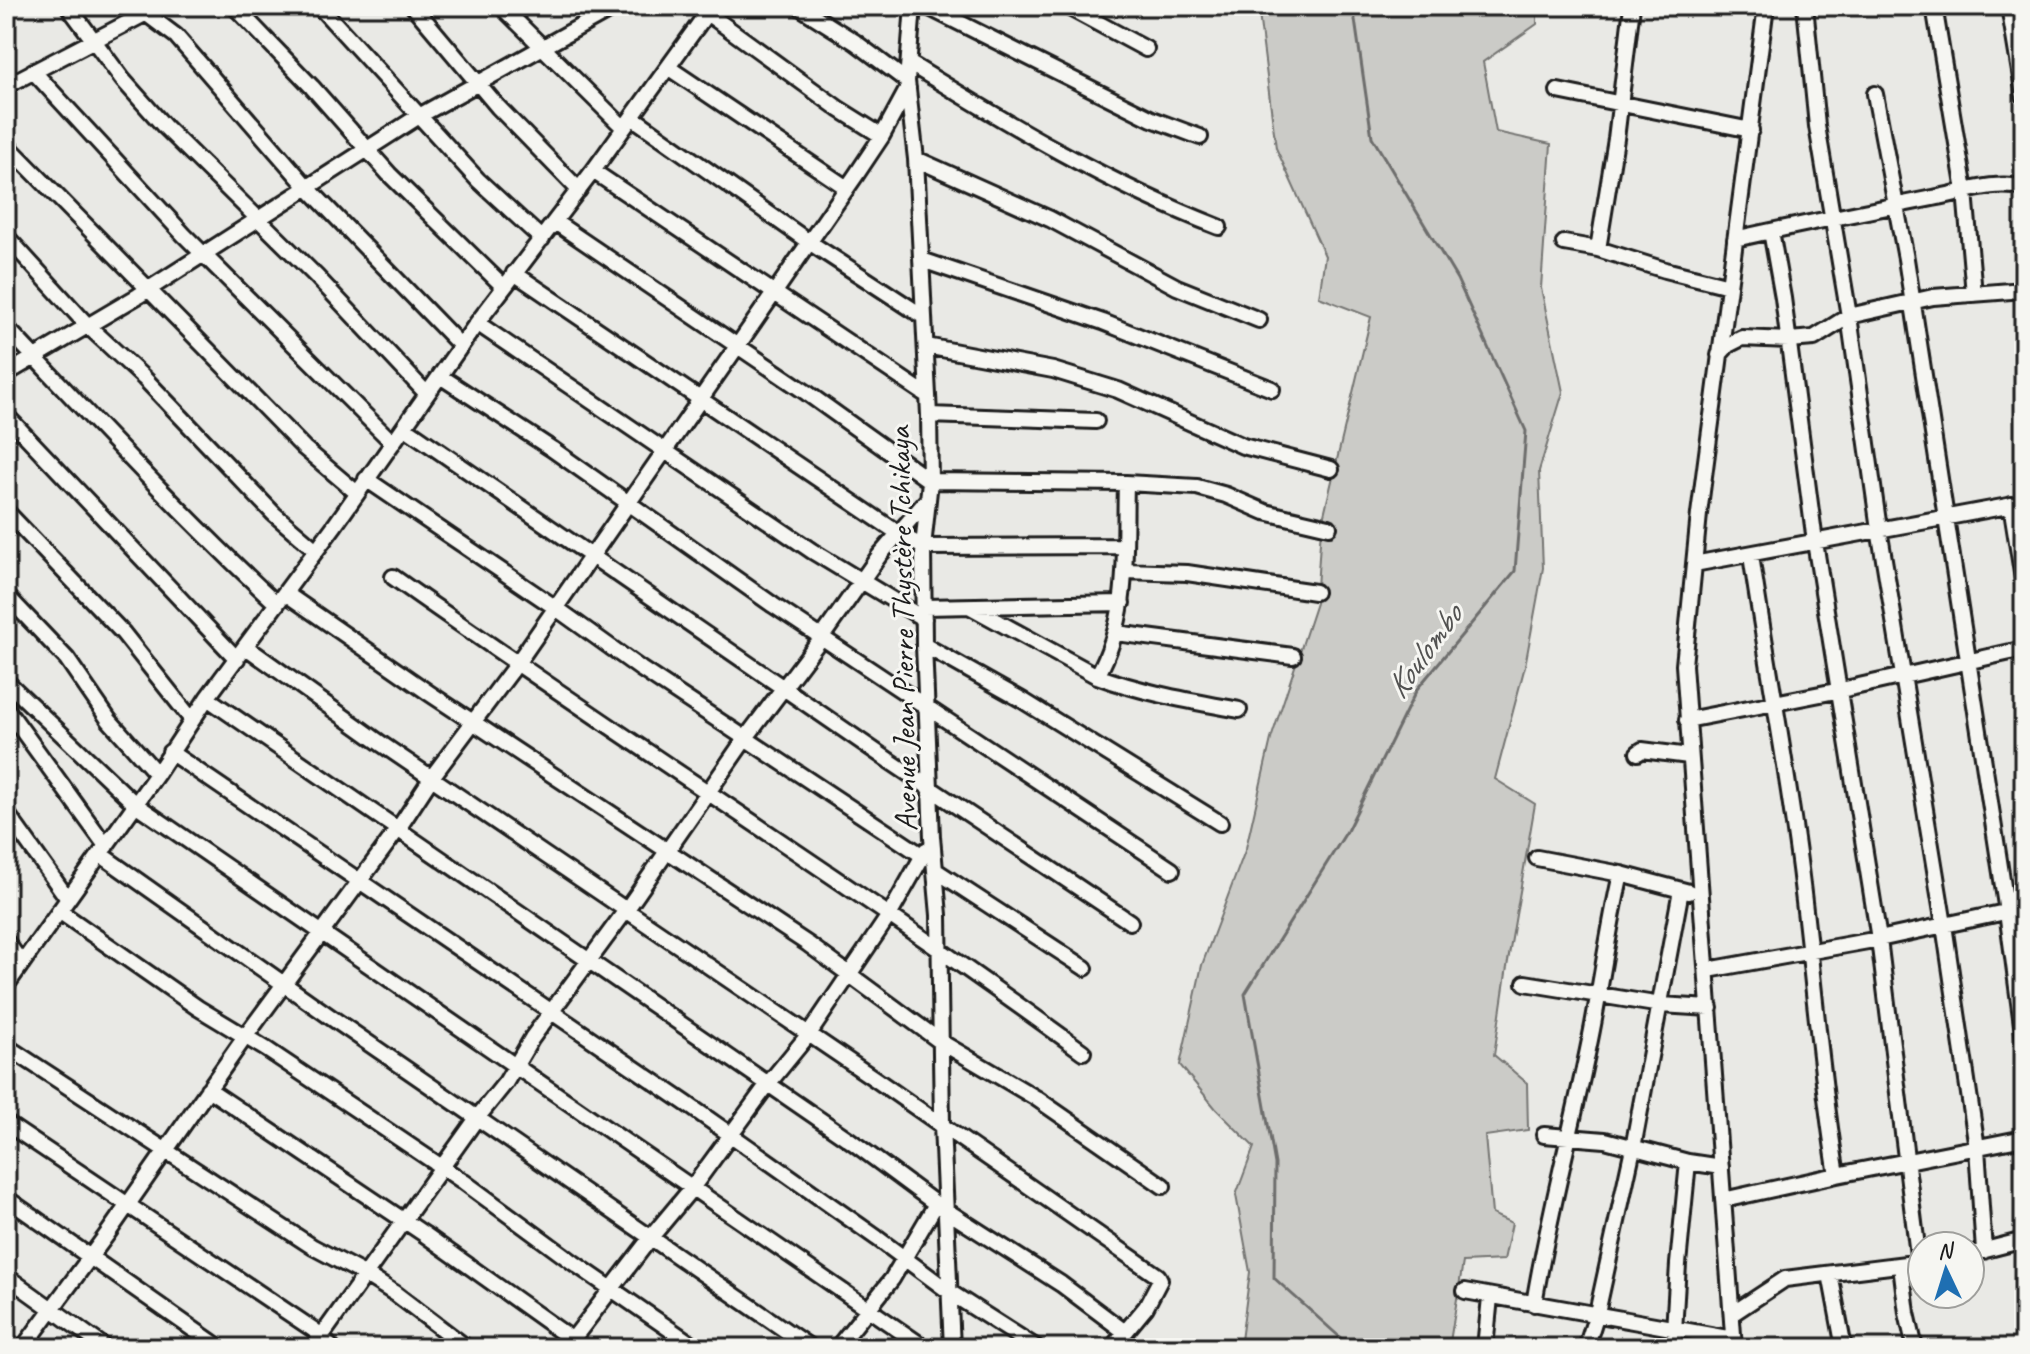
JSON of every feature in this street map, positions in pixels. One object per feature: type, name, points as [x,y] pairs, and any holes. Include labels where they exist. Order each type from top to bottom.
[{"type":"street","points":[[68,6],[123,80],[164,126],[258,218],[427,394]]},
{"type":"street","points":[[6,86],[142,10],[160,6]]},
{"type":"street","points":[[234,6],[417,202],[504,287]]},
{"type":"street","points":[[319,6],[478,180],[542,239]]},
{"type":"street","points":[[413,6],[477,83],[579,190]]},
{"type":"street","points":[[501,6],[543,48],[628,123],[924,317]]},
{"type":"street","points":[[6,374],[147,289],[419,116],[543,48],[595,11],[617,6]]},
{"type":"street","points":[[23,1348],[398,829],[473,720],[516,665],[882,136],[907,84],[855,42],[798,6]]},
{"type":"street","name":"Avenue Jean Pierre Thystère Tchikaya","points":[[913,6],[907,84],[916,159],[929,415],[930,481],[923,547],[924,645],[940,949],[941,1207],[951,1293],[952,1348]]},
{"type":"street","points":[[926,6],[1152,119],[1200,137]]},
{"type":"street","points":[[1066,6],[1146,49]]},
{"type":"street","points":[[1598,249],[1632,6]]},
{"type":"street","points":[[1465,1291],[1673,1327],[1734,1344],[1684,665],[1719,355],[1766,6]]},
{"type":"street","points":[[1805,6],[1817,126],[1977,1148],[1977,1230]]},
{"type":"street","points":[[1934,6],[1965,191],[1974,294]]},
{"type":"street","points":[[2009,6],[2024,96]]},
{"type":"street","points":[[142,10],[176,36],[307,187],[461,346]]},
{"type":"street","points":[[6,986],[157,774],[207,698],[477,323],[579,190],[709,10],[828,102],[882,136]]},
{"type":"street","points":[[909,63],[992,114],[1071,157],[1173,210],[1219,227]]},
{"type":"street","points":[[669,68],[847,188]]},
{"type":"street","points":[[33,71],[202,253],[393,443]]},
{"type":"street","points":[[1558,91],[1751,130]]},
{"type":"street","points":[[1875,94],[1912,302],[2024,1040]]},
{"type":"street","points":[[6,144],[304,448],[357,493]]},
{"type":"street","points":[[916,159],[1050,219],[1177,287],[1259,320]]},
{"type":"street","points":[[593,171],[928,396]]},
{"type":"street","points":[[1735,239],[1832,216],[1965,191],[1993,187],[2024,188]]},
{"type":"street","points":[[555,222],[930,481],[1126,483],[1210,490],[1265,512],[1329,527]]},
{"type":"street","points":[[1771,231],[1789,340],[1815,542],[1879,939],[1916,1230]]},
{"type":"street","points":[[6,236],[87,325],[144,378],[274,514],[316,550]]},
{"type":"street","points":[[1564,243],[1598,249],[1729,286]]},
{"type":"street","points":[[922,260],[1103,322],[1272,389]]},
{"type":"street","points":[[514,273],[923,547],[1125,546]]},
{"type":"street","points":[[1719,355],[1728,345],[1742,338],[1814,338],[1849,316],[1949,294],[2024,290]]},
{"type":"street","points":[[477,323],[812,551],[861,581],[924,613],[971,607],[1122,603]]},
{"type":"street","points":[[6,327],[216,546],[281,598],[473,720],[808,944],[941,1042],[1036,1098],[1163,1186]]},
{"type":"street","points":[[926,346],[1053,370],[1118,390],[1243,446],[1331,469]]},
{"type":"street","points":[[440,376],[552,449],[926,708],[1172,870]]},
{"type":"street","points":[[6,415],[242,653],[627,909],[1158,1276],[1160,1280],[1156,1292],[1112,1348]]},
{"type":"street","points":[[929,415],[1096,421]]},
{"type":"street","points":[[404,427],[1130,922]]},
{"type":"street","points":[[366,479],[745,739],[923,856]]},
{"type":"street","points":[[1097,676],[1116,633],[1122,603],[1126,483]]},
{"type":"street","points":[[316,1342],[506,1082],[551,1012],[745,739],[861,581],[928,499]]},
{"type":"street","points":[[1694,564],[2017,504],[2024,585]]},
{"type":"street","points":[[6,511],[123,633],[192,720]]},
{"type":"street","points":[[1751,555],[1802,886],[1823,1089],[1837,1175]]},
{"type":"street","points":[[1125,571],[1187,573],[1315,592]]},
{"type":"street","points":[[393,577],[516,665],[890,914],[1083,1052]]},
{"type":"street","points":[[6,595],[67,659],[109,720],[157,774]]},
{"type":"street","points":[[971,607],[1097,676],[1146,692],[1239,710]]},
{"type":"street","points":[[1116,633],[1293,656]]},
{"type":"street","points":[[924,645],[1022,700],[1220,823]]},
{"type":"street","points":[[1687,720],[2024,649]]},
{"type":"street","points":[[6,681],[135,804],[925,1348]]},
{"type":"street","points":[[207,698],[898,1174],[941,1207],[1061,1284],[1125,1332]]},
{"type":"street","points":[[6,708],[103,850],[285,983],[811,1348]]},
{"type":"street","points":[[1638,753],[1642,750],[1689,756]]},
{"type":"street","points":[[170,752],[731,1136],[951,1293],[1037,1348]]},
{"type":"street","points":[[6,812],[64,905],[198,1008],[441,1168],[697,1348]]},
{"type":"street","points":[[208,1089],[404,1221],[574,1345],[611,1289],[809,1034],[890,914],[932,837]]},
{"type":"street","points":[[1537,858],[1621,874],[1701,895]]},
{"type":"street","points":[[935,870],[1085,968]]},
{"type":"street","points":[[1534,1304],[1621,874]]},
{"type":"street","points":[[1586,1348],[1597,1313],[1633,1148],[1681,890]]},
{"type":"street","points":[[1708,970],[1879,939],[2024,908]]},
{"type":"street","points":[[6,941],[22,964]]},
{"type":"street","points":[[1525,983],[1661,1005],[1710,1008]]},
{"type":"street","points":[[6,1046],[313,1247],[366,1275],[467,1348]]},
{"type":"street","points":[[6,1123],[126,1204],[316,1342],[332,1348]]},
{"type":"street","points":[[1544,1135],[1605,1140],[1688,1162],[1721,1167]]},
{"type":"street","points":[[1723,1200],[2024,1138]]},
{"type":"street","points":[[1673,1348],[1688,1162]]},
{"type":"street","points":[[6,1198],[220,1348]]},
{"type":"street","points":[[837,1348],[941,1207]]},
{"type":"street","points":[[1986,1250],[2024,1240]]},
{"type":"street","points":[[1732,1314],[1783,1280],[1906,1265]]},
{"type":"street","points":[[1901,1266],[1915,1348]]},
{"type":"street","points":[[1830,1274],[1844,1348]]},
{"type":"street","points":[[6,1276],[106,1348]]},
{"type":"street","points":[[1485,1348],[1490,1297]]},
{"type":"shaded area","points":[[1258,6],[1537,6],[1537,24],[1483,62],[1496,132],[1551,144],[1541,288],[1563,392],[1539,471],[1543,568],[1525,666],[1495,779],[1535,804],[1494,1055],[1527,1083],[1528,1130],[1485,1136],[1492,1214],[1512,1223],[1504,1260],[1463,1262],[1449,1348],[1240,1348],[1250,1272],[1236,1195],[1254,1147],[1216,1109],[1180,1065],[1202,965],[1246,848],[1271,739],[1316,603],[1321,527],[1371,317],[1319,297],[1325,256],[1276,148]]},
{"type":"waterway","name":"Koulombo","points":[[1345,1348],[1343,1340],[1274,1278],[1275,1164],[1245,994],[1347,831],[1417,689],[1515,571],[1526,431],[1457,279],[1372,137],[1353,6]]}]
